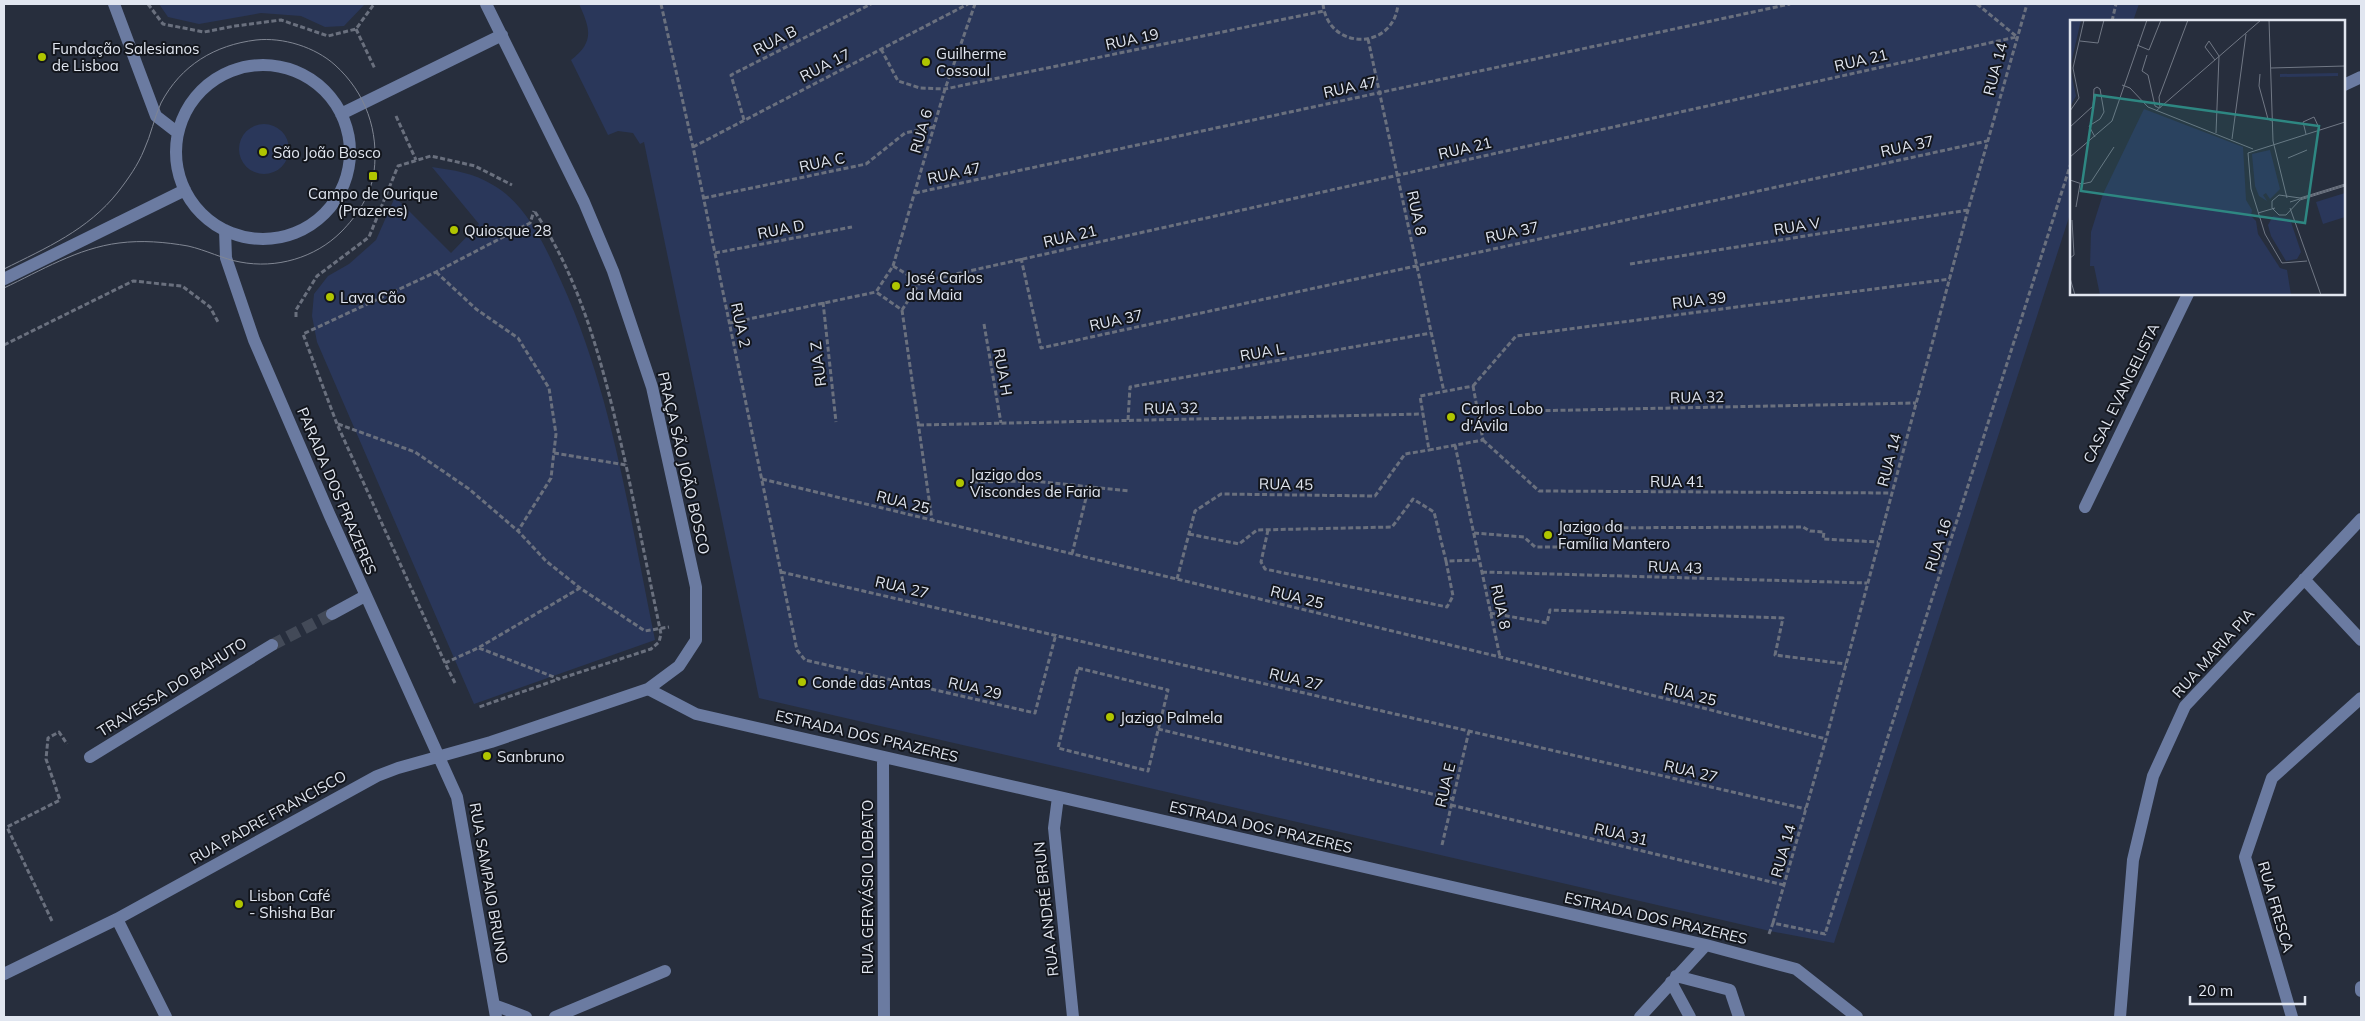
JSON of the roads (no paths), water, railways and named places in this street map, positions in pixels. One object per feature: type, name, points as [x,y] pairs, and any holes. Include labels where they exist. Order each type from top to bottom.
[{"type":"street","points":[[114,4],[156,116],[178,133]]},
{"type":"street","name":"PRAÇA SÃO JOÃO BOSCO","points":[[440,758],[648,689],[679,666],[696,640],[696,587],[652,387],[613,271],[599,237],[569,170],[486,4]]},
{"type":"street","points":[[341,114],[502,35]]},
{"type":"street","points":[[262,65],[281,67],[300,74],[316,84],[330,97],[341,114],[347,132],[350,151],[348,171],[341,189],[331,205],[317,219],[301,230],[283,236],[264,238],[244,237],[226,230],[209,220],[195,206],[184,190],[178,172],[176,153],[178,133],[184,115],[194,98],[224,74],[262,65]]},
{"type":"street","points":[[2345,85],[2361,77]]},
{"type":"street","points":[[4,279],[184,190]]},
{"type":"street","name":"PARADA DOS PRAZERES","points":[[226,230],[226,258],[254,340],[365,596],[440,758]]},
{"type":"street","name":"CASAL EVANGELISTA","points":[[2085,507],[2188,295]]},
{"type":"street","name":"RUA MARIA PIA","points":[[2120,1017],[2133,860],[2153,776],[2185,706],[2361,519]]},
{"type":"street","points":[[2304,578],[2361,640]]},
{"type":"street","points":[[332,614],[365,596]]},
{"type":"street","name":"TRAVESSA DO BAHUTO","points":[[90,757],[272,645]]},
{"type":"street","name":"ESTRADA DOS PRAZERES","points":[[648,689],[696,714],[1706,945],[1796,969],[1857,1017]]},
{"type":"street","name":"RUA FRESCA","points":[[2292,1017],[2245,857],[2272,778],[2361,698]]},
{"type":"street","name":"RUA GERVÁSIO LOBATO","points":[[883,757],[884,1017]]},
{"type":"street","name":"RUA PADRE FRANCISCO","points":[[4,974],[117,919],[377,776],[398,768],[440,758]]},
{"type":"street","name":"RUA SAMPAIO BRUNO","points":[[440,758],[457,798],[495,1011]]},
{"type":"street","name":"RUA ANDRÉ BRUN","points":[[1058,797],[1054,828],[1073,1017]]},
{"type":"street","points":[[117,919],[166,1017]]},
{"type":"street","points":[[1640,1017],[1706,945]]},
{"type":"street","points":[[555,1017],[665,971]]},
{"type":"street","points":[[1674,979],[1690,1017]]},
{"type":"street","points":[[1674,979],[1730,990],[1739,1017]]},
{"type":"street","points":[[495,1011],[526,1017]]},
{"type":"tunnel","points":[[272,645],[332,614]]},
{"type":"tram line","points":[[4,269],[66,237],[80,228],[106,205],[133,172],[146,144],[161,103],[169,90],[189,68],[213,52],[241,43],[266,39],[288,42],[308,48],[335,65],[346,76],[362,100],[368,114],[374,142],[374,172],[370,189],[362,205],[341,232],[319,249],[294,259],[267,264],[254,264],[234,261],[195,248],[179,245],[145,242],[119,243],[74,255],[4,288]]},
{"type":"place","name":"Fundação Salesianos de Lisboa","points":[[42,57]]},
{"type":"place","name":"Guilherme Cossoul","points":[[926,62]]},
{"type":"place","name":"São João Bosco","points":[[263,152]]},
{"type":"place","name":"Campo de Ourique (Prazeres)","points":[[373,176]]},
{"type":"place","name":"Quiosque 28","points":[[454,230]]},
{"type":"place","name":"José Carlos da Maia","points":[[896,286]]},
{"type":"place","name":"Lava Cão","points":[[330,297]]},
{"type":"place","name":"Carlos Lobo d'Ávila","points":[[1451,417]]},
{"type":"place","name":"Jazigo dos Viscondes de Faria","points":[[960,483]]},
{"type":"place","name":"Jazigo da Família Mantero","points":[[1548,535]]},
{"type":"place","name":"Conde das Antas","points":[[802,682]]},
{"type":"place","name":"Jazigo Palmela","points":[[1110,717]]},
{"type":"place","name":"Sanbruno","points":[[487,756]]},
{"type":"place","name":"Lisbon Café - Shisha Bar","points":[[239,904]]}]
